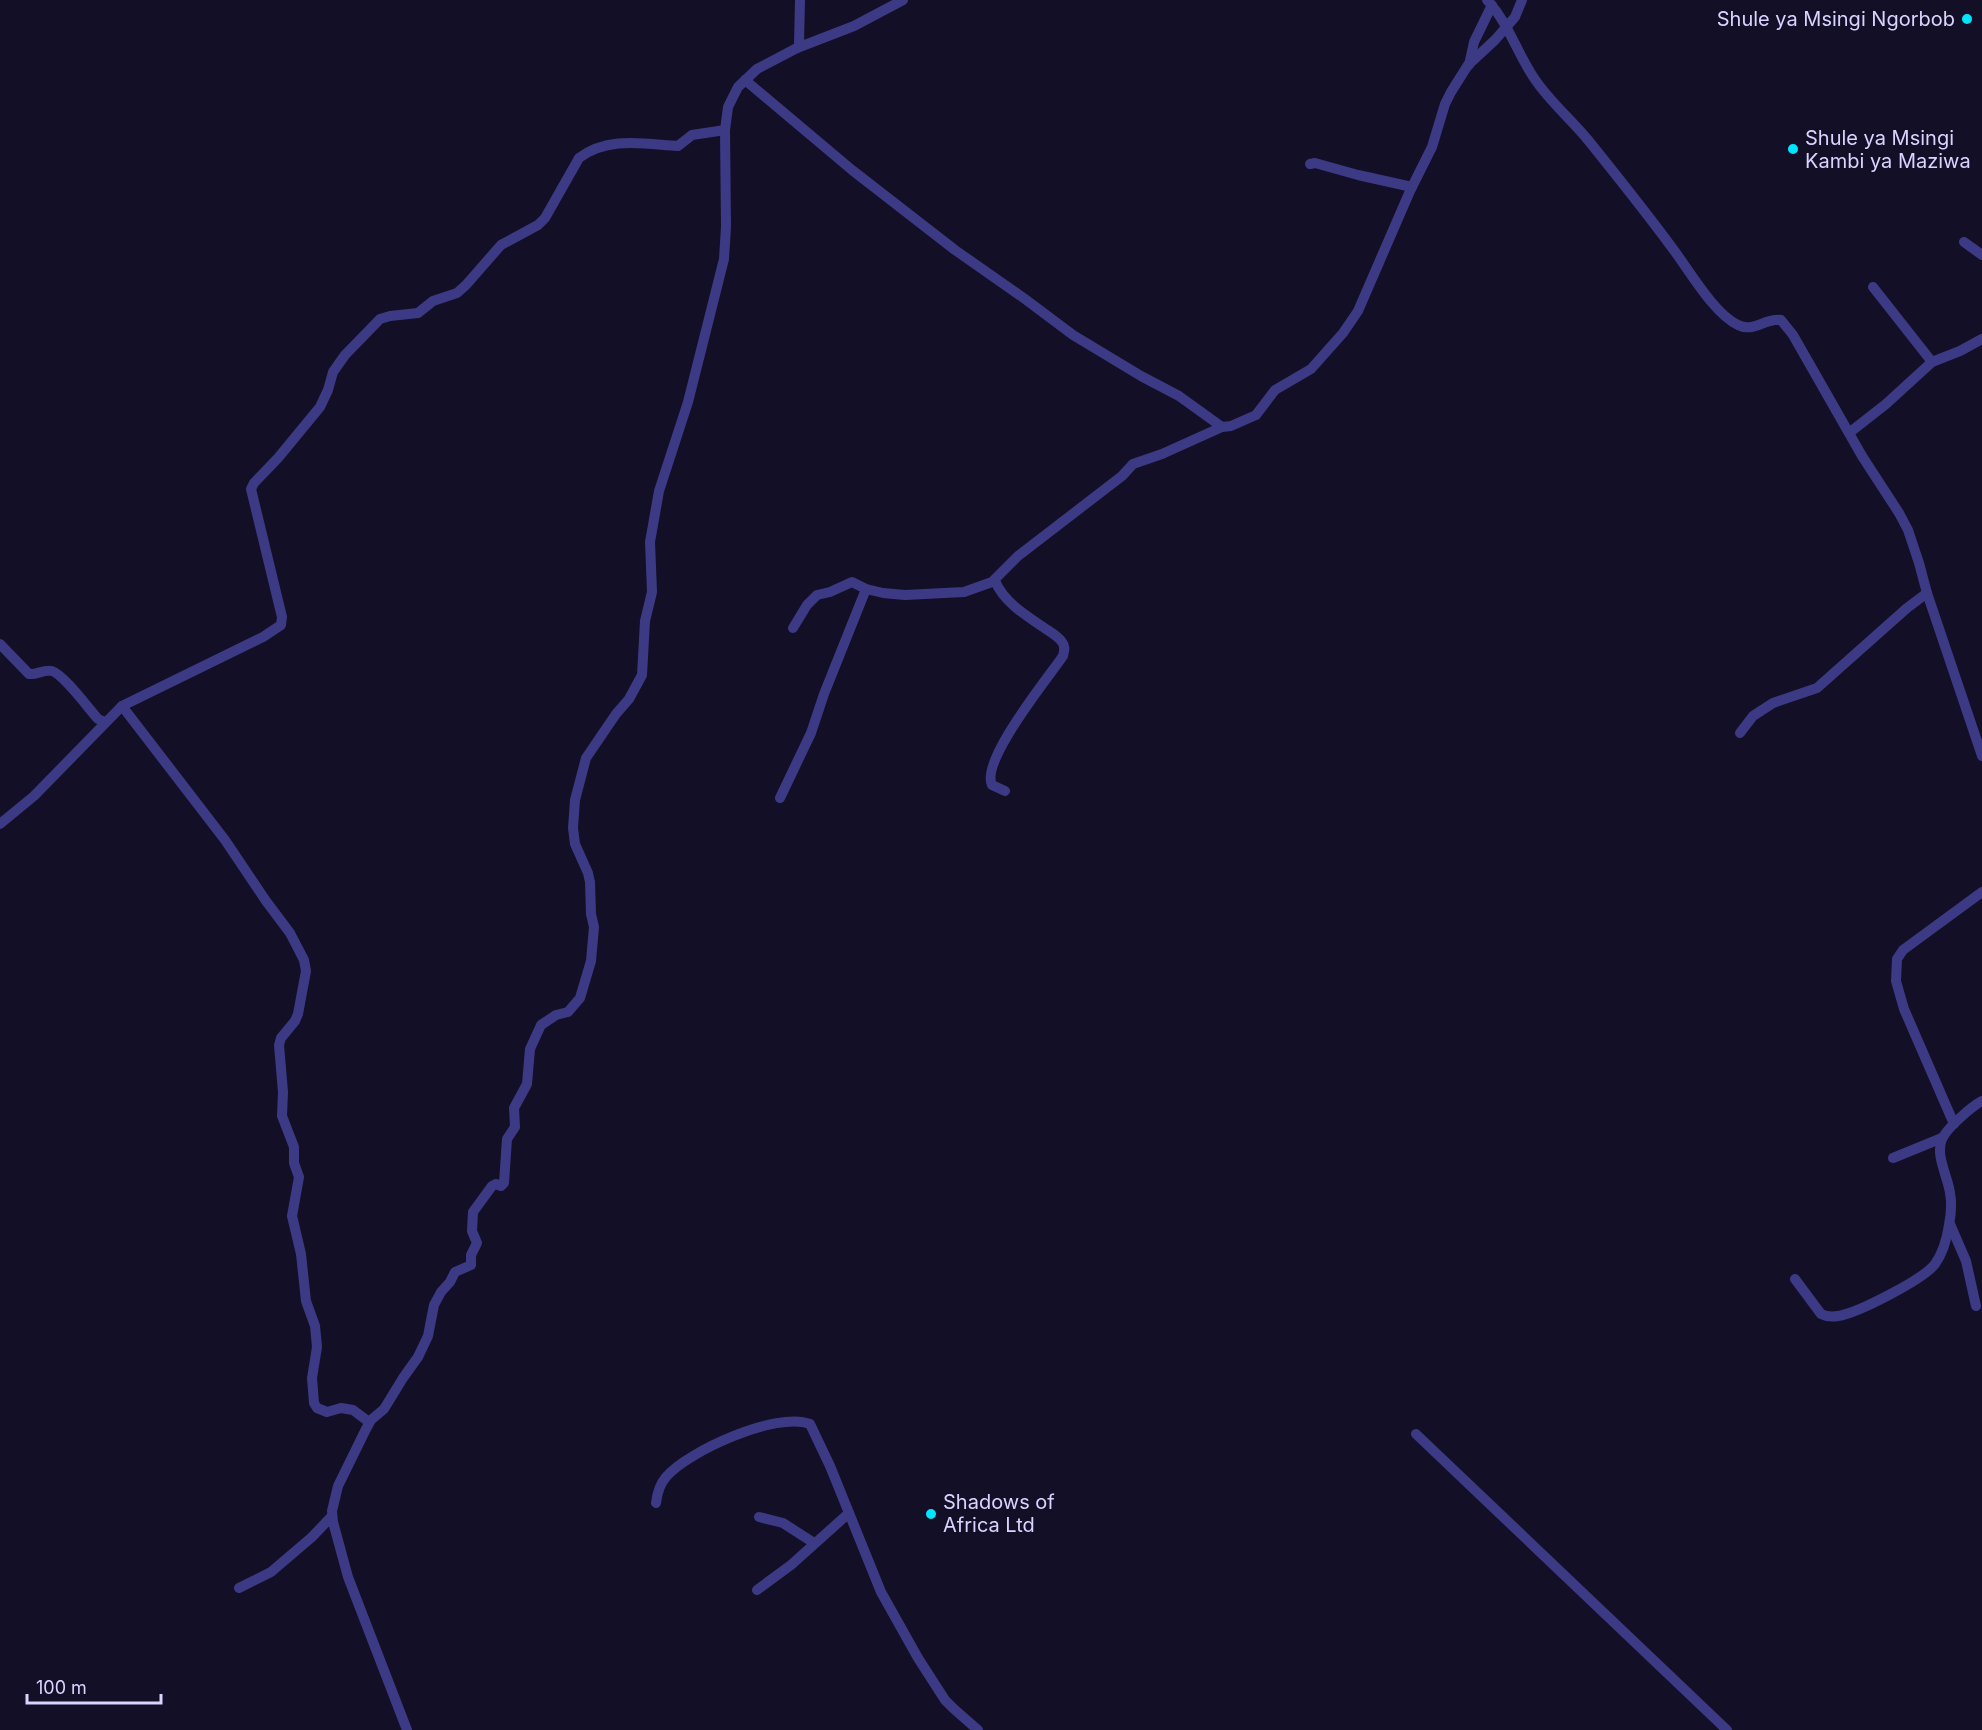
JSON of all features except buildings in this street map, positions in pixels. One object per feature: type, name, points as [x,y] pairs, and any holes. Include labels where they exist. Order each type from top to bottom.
[{"type":"street","points":[[797,48],[799,45],[800,0]]},
{"type":"street","points":[[407,1730],[348,1577],[332,1516],[338,1486],[369,1422],[384,1409],[402,1378],[418,1357],[428,1336],[436,1299],[455,1272],[471,1264],[471,1255],[477,1244],[472,1231],[473,1212],[492,1186],[496,1184],[500,1186],[504,1183],[507,1139],[516,1126],[514,1108],[527,1084],[528,1053],[536,1034],[541,1025],[556,1015],[568,1012],[580,998],[584,987],[591,961],[594,927],[588,873],[575,844],[573,828],[575,800],[586,758],[632,694],[642,675],[645,621],[652,592],[650,542],[659,491],[688,402],[724,259],[726,227],[724,130],[728,107],[732,96],[757,69],[797,48],[854,26],[903,0]]},
{"type":"street","points":[[793,628],[807,605],[817,595],[852,582],[866,589],[894,594],[939,594],[964,592],[995,581],[1018,556],[1122,476],[1133,464],[1256,415],[1275,390],[1311,369],[1343,333],[1358,311],[1432,147],[1445,104],[1468,65],[1515,17],[1522,0]]},
{"type":"street","points":[[1490,3],[1541,88],[1589,141],[1712,303],[1738,326],[1749,329],[1781,320],[1793,335],[1903,521],[1913,543],[1927,593],[1982,756]]},
{"type":"street","points":[[1468,65],[1474,42],[1490,3]]},
{"type":"street","points":[[745,80],[852,170],[955,250],[1073,335],[1179,396],[1222,427]]},
{"type":"street","points":[[0,824],[34,796],[122,706],[281,626],[282,617],[251,489],[320,407],[333,372],[345,355],[380,319],[418,313],[433,301],[461,290],[501,245],[538,225],[545,218],[579,158],[587,152],[612,143],[678,146],[692,135],[724,130]]},
{"type":"street","points":[[1310,164],[1316,163],[1412,187]]},
{"type":"street","points":[[1964,242],[1982,255]]},
{"type":"street","points":[[1873,287],[1932,362]]},
{"type":"street","points":[[1849,433],[1886,404],[1932,362],[1982,339]]},
{"type":"street","points":[[995,581],[1006,599],[1053,634],[1064,647],[1063,656],[1002,742],[990,777],[992,784],[1005,791]]},
{"type":"street","points":[[780,798],[811,733],[866,589]]},
{"type":"street","points":[[1740,733],[1753,716],[1773,703],[1817,688],[1906,608],[1927,593]]},
{"type":"street","points":[[0,644],[29,674],[48,670],[58,674],[98,719],[105,722]]},
{"type":"street","points":[[122,706],[225,840],[290,933],[304,960],[306,971],[298,1014],[281,1038],[279,1045],[283,1092],[282,1116],[294,1147],[294,1163],[299,1178],[292,1216],[301,1254],[306,1300],[315,1326],[317,1347],[312,1391],[314,1403],[322,1411],[346,1408],[353,1410],[369,1422]]},
{"type":"street","points":[[1954,1124],[1904,1009],[1896,981],[1897,959],[1903,950],[1982,892]]},
{"type":"street","points":[[1893,1158],[1942,1138],[1974,1105],[1982,1101]]},
{"type":"street","points":[[1795,1279],[1821,1314],[1829,1317],[1846,1314],[1885,1297],[1928,1272],[1938,1258],[1950,1223],[1951,1198],[1940,1153],[1942,1138]]},
{"type":"street","points":[[1950,1223],[1966,1261],[1976,1306]]},
{"type":"street","points":[[656,1503],[664,1479],[701,1450],[757,1428],[793,1421],[810,1424],[814,1428],[882,1592],[918,1658],[945,1700],[978,1730]]},
{"type":"street","points":[[1416,1434],[1727,1730]]},
{"type":"street","points":[[757,1590],[784,1571],[849,1513]]},
{"type":"street","points":[[239,1588],[271,1572],[312,1537],[332,1516]]},
{"type":"street","points":[[759,1517],[783,1524],[814,1544]]},
{"type":"place","name":"Shule ya Msingi Ngorbob","points":[[1967,19]]},
{"type":"place","name":"Shule ya Msingi Kambi ya Maziwa","points":[[1793,149]]},
{"type":"place","name":"Shadows of Africa Ltd","points":[[931,1514]]}]
